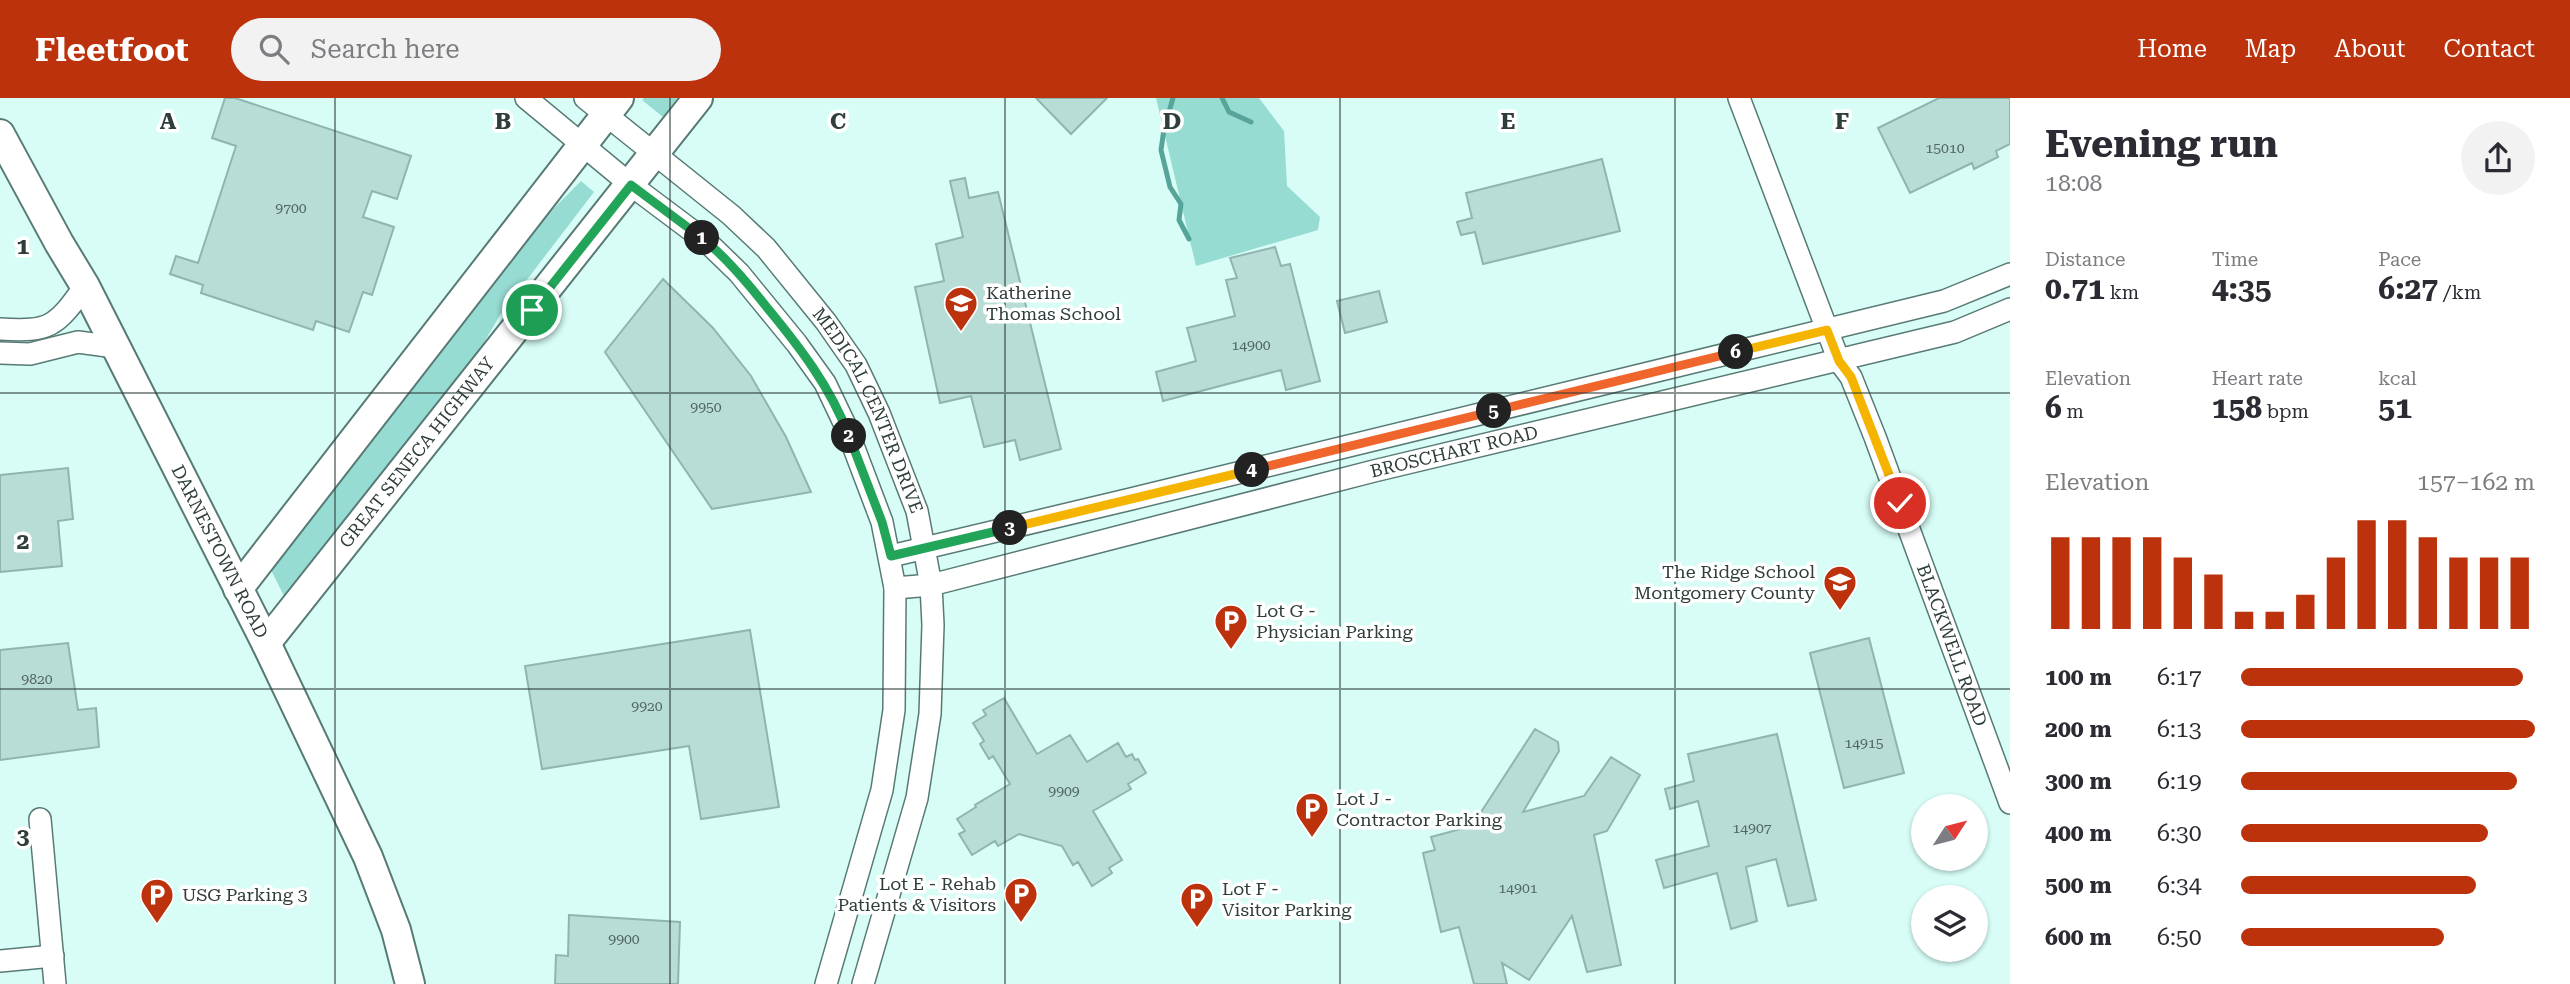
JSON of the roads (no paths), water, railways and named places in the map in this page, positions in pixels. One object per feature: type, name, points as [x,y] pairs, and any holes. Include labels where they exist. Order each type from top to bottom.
[{"type":"main road","name":"GREAT SENECA HIGHWAY","points":[[266,643],[698,98]]},
{"type":"main road","points":[[238,589],[582,146],[603,104]]},
{"type":"main road","name":"DARNESTOWN ROAD","points":[[0,134],[85,286],[266,643],[368,857],[396,930],[410,984]]},
{"type":"street","name":"MEDICAL CENTER DRIVE","points":[[526,98],[582,146],[715,250],[739,273],[797,344],[824,383],[846,427],[882,522],[891,556],[895,588],[894,710],[882,790],[826,984]]},
{"type":"street","name":"BLACKWELL ROAD","points":[[1739,98],[1839,361],[1851,377],[1875,437],[2010,803]]},
{"type":"street","name":"MEDICAL CENTER DRIVE","points":[[603,104],[656,154],[766,248],[826,323],[856,365],[879,413],[917,512],[931,585],[933,625],[930,714],[917,797],[863,984]]},
{"type":"street","name":"BROSCHART ROAD","points":[[891,556],[1944,301],[2010,274]]},
{"type":"street","points":[[0,328],[27,330],[49,326],[65,315],[85,286]]},
{"type":"street","name":"BROSCHART ROAD","points":[[895,588],[931,585],[1374,471],[1955,332],[2010,309]]},
{"type":"street","points":[[0,353],[30,354],[78,342],[115,347]]},
{"type":"street","points":[[40,819],[55,984]]},
{"type":"street","points":[[0,961],[53,956]]},
{"type":"waterway","points":[[1173,98],[1161,150],[1170,187],[1181,204],[1179,220],[1189,239]]},
{"type":"waterway","points":[[1222,98],[1229,112],[1251,122]]},
{"type":"place","name":"Katherine Thomas School","points":[[961,333]]},
{"type":"place","name":"The Ridge School Montgomery County","points":[[1840,612]]},
{"type":"place","name":"Lot G - Physician Parking","points":[[1231,651]]},
{"type":"place","name":"Lot J - Contractor Parking","points":[[1312,839]]},
{"type":"place","name":"Lot E - Rehab Patients & Visitors","points":[[1021,924]]},
{"type":"place","name":"USG Parking 3","points":[[157,925]]},
{"type":"place","name":"Lot F - Visitor Parking","points":[[1197,929]]}]
